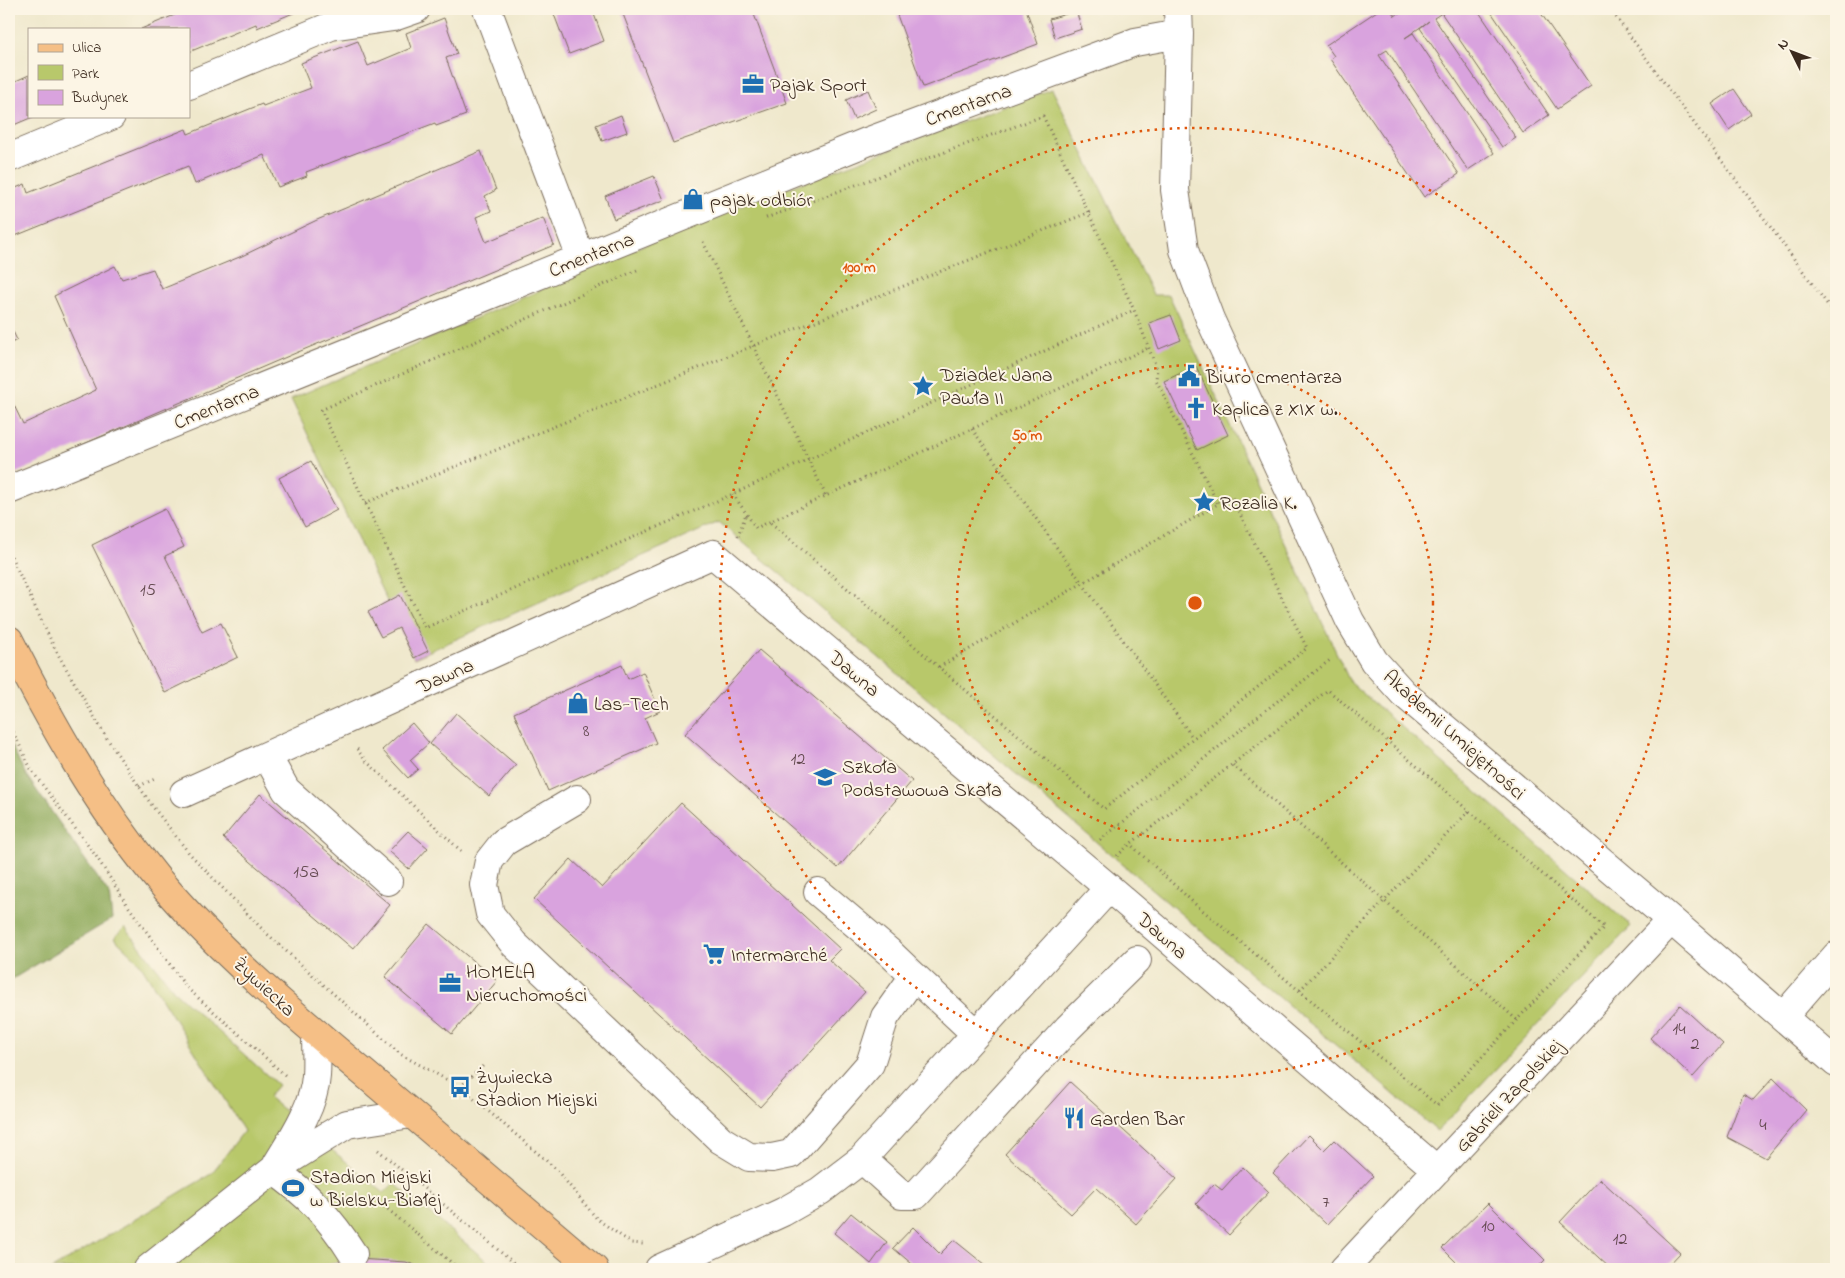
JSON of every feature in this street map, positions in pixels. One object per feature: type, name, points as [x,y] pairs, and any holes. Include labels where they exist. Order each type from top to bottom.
[{"type":"main road","name":"Żywiecka","points":[[9,640],[36,694],[76,764],[117,826],[157,877],[212,937],[316,1033],[594,1269]]},
{"type":"street","points":[[190,85],[331,26],[393,17],[416,9]]},
{"type":"street","points":[[487,9],[581,258]]},
{"type":"street","name":"Cmentarna","points":[[9,490],[869,141],[1126,46],[1179,21]]},
{"type":"street","name":"Akademii Umiejętności","points":[[1179,21],[1175,190],[1184,250],[1210,319],[1350,621],[1374,661],[1403,693],[1672,920],[1836,1063]]},
{"type":"street","points":[[9,158],[106,118]]},
{"type":"street","name":"Dawna","points":[[175,784],[267,756],[713,554],[1109,888],[1438,1170]]},
{"type":"street","points":[[267,756],[286,790],[388,881]]},
{"type":"street","points":[[577,799],[504,842],[489,862],[484,886],[490,914],[514,944],[721,1140],[748,1157],[772,1158],[791,1154],[870,1064],[885,1016],[914,976]]},
{"type":"street","points":[[659,1269],[783,1212],[820,1191],[862,1159],[1109,888]]},
{"type":"street","points":[[818,892],[889,952],[976,1034]]},
{"type":"street","name":"Gabrieli Zapolskiej","points":[[1344,1269],[1672,920]]},
{"type":"street","points":[[1783,1017],[1836,956]]},
{"type":"street","points":[[862,1159],[902,1196],[916,1195],[1068,1028],[1137,960]]},
{"type":"street","points":[[273,1170],[301,1125],[312,1093],[316,1078],[316,1033]]},
{"type":"street","points":[[148,1269],[273,1170],[347,1124],[411,1114]]},
{"type":"street","points":[[273,1170],[294,1184],[312,1200],[342,1237],[353,1254]]},
{"type":"path","points":[[1610,9],[1836,316]]},
{"type":"path","points":[[758,221],[1043,116],[1090,212],[1134,310],[1157,369],[1156,380],[1218,504]]},
{"type":"path","points":[[365,503],[1090,212]]},
{"type":"path","points":[[690,214],[826,496]]},
{"type":"path","points":[[694,245],[703,241]]},
{"type":"path","points":[[639,269],[321,410],[426,628],[733,494],[1134,310]]},
{"type":"path","points":[[733,494],[756,528],[1148,348]]},
{"type":"path","points":[[972,429],[1193,738]]},
{"type":"path","points":[[770,522],[938,667],[1104,809],[1307,648],[1232,496],[938,667]]},
{"type":"path","points":[[734,544],[746,513]]},
{"type":"path","points":[[9,552],[56,651],[106,737],[153,807],[190,853],[264,931],[400,1054],[460,1087],[555,1168],[598,1219],[631,1243],[648,1244]]},
{"type":"path","points":[[1097,842],[1330,660]]},
{"type":"path","points":[[1116,858],[1130,844],[1328,690],[1604,927],[1518,1021],[1437,1105],[1195,904],[1130,844]]},
{"type":"path","points":[[9,723],[32,771],[96,856],[126,903],[186,987],[289,1079],[312,1093]]},
{"type":"path","points":[[339,723],[365,760],[486,876]]},
{"type":"path","points":[[1233,765],[1386,900],[1518,1021]]},
{"type":"path","points":[[139,786],[175,784]]},
{"type":"path","points":[[1300,990],[1469,811]]},
{"type":"path","points":[[460,1087],[485,1064]]},
{"type":"path","points":[[347,1124],[521,1269]]},
{"type":"path","points":[[384,1206],[458,1269]]},
{"type":"green space","points":[[1052,89],[1153,295],[1169,295],[1350,682],[1631,926],[1437,1131],[719,522],[414,658],[291,399],[694,223]]},
{"type":"green space","points":[[9,741],[26,775],[109,894],[112,919],[9,981]]},
{"type":"green space","name":"Stadion Miejski w Bielsku-Białej","points":[[125,927],[176,993],[278,1085],[268,1097],[384,1193],[394,1183],[496,1269],[52,1269],[211,1174],[244,1131],[139,962],[114,938]]},
{"type":"building","points":[[189,9],[303,9],[257,28],[256,24],[190,52],[190,28],[143,28]]},
{"type":"building","points":[[552,9],[592,9],[604,41],[569,54]]},
{"type":"building","points":[[621,9],[752,9],[787,103],[673,143]]},
{"type":"building","points":[[915,9],[1026,9],[1038,44],[923,87],[897,15]]},
{"type":"building","points":[[1380,9],[1390,9],[1395,16],[1405,9],[1448,9],[1434,18],[1516,138],[1502,147],[1420,28],[1429,21],[1405,38],[1413,33],[1494,153],[1468,170],[1387,50],[1379,55],[1459,174],[1424,197],[1330,59],[1334,56],[1326,45]]},
{"type":"building","points":[[1449,9],[1477,9],[1549,115],[1523,133],[1442,14]]},
{"type":"building","points":[[1489,9],[1538,9],[1591,86],[1557,109]]},
{"type":"building","points":[[1076,11],[1082,29],[1055,38],[1049,19]]},
{"type":"building","points":[[444,18],[457,54],[446,58],[466,115],[436,126],[435,123],[306,172],[307,176],[278,187],[264,155],[195,184],[188,166],[15,236],[9,220],[9,191],[25,184],[28,193],[186,129],[188,134],[262,104],[263,106],[311,88],[301,63],[358,41],[368,66],[411,48],[406,33]]},
{"type":"building","points":[[28,75],[28,118],[30,118],[9,127],[9,84]]},
{"type":"building","points":[[1734,89],[1751,114],[1729,130],[1712,104]]},
{"type":"building","points":[[868,90],[876,109],[854,119],[846,100]]},
{"type":"building","points":[[621,115],[627,132],[602,141],[596,125]]},
{"type":"building","points":[[481,151],[496,190],[485,196],[491,211],[476,217],[486,242],[543,218],[554,245],[9,476],[9,395],[23,424],[96,390],[54,296],[115,266],[122,279],[153,269],[162,289],[242,256],[317,220]]},
{"type":"building","points":[[654,176],[664,200],[614,219],[605,196]]},
{"type":"building","points":[[1171,315],[1181,340],[1159,349],[1149,323]]},
{"type":"building","points":[[9,323],[17,340],[9,344]]},
{"type":"building","name":"Kaplica z XIX w.","points":[[1196,366],[1228,435],[1197,450],[1164,381]]},
{"type":"building","points":[[311,461],[337,510],[305,527],[279,478]]},
{"type":"building","points":[[165,509],[184,547],[165,556],[202,632],[221,623],[238,657],[165,693],[92,545]]},
{"type":"building","points":[[400,595],[428,651],[414,658],[399,628],[381,637],[368,612]]},
{"type":"building","points":[[759,650],[912,781],[838,868],[685,734]]},
{"type":"building","points":[[622,665],[628,679],[643,672],[660,711],[645,718],[656,743],[548,791],[514,713]]},
{"type":"building","points":[[456,713],[516,765],[489,796],[430,744]]},
{"type":"building","points":[[412,723],[429,743],[410,760],[418,769],[408,778],[382,750]]},
{"type":"building","points":[[260,794],[390,905],[353,949],[223,838]]},
{"type":"building","name":"Intermarché","points":[[681,803],[840,949],[829,960],[865,992],[760,1107],[534,899],[571,859],[602,888]]},
{"type":"building","points":[[408,831],[428,848],[409,869],[389,851]]},
{"type":"building","points":[[429,924],[497,981],[452,1034],[385,977]]},
{"type":"building","points":[[1680,1005],[1723,1044],[1693,1077],[1650,1038]]},
{"type":"building","points":[[1773,1078],[1806,1110],[1766,1158],[1727,1137],[1743,1094],[1753,1100]]},
{"type":"building","name":"Garden Bar","points":[[1070,1082],[1177,1179],[1136,1224],[1096,1188],[1071,1214],[1005,1154]]},
{"type":"building","points":[[1309,1135],[1324,1150],[1334,1140],[1373,1176],[1327,1225],[1273,1173]]},
{"type":"building","points":[[1243,1167],[1269,1192],[1229,1235],[1196,1204],[1214,1184],[1222,1190]]},
{"type":"building","points":[[1600,1179],[1680,1253],[1665,1269],[1611,1269],[1560,1222]]},
{"type":"building","points":[[1488,1203],[1545,1260],[1536,1269],[1463,1269],[1442,1248]]},
{"type":"building","points":[[851,1213],[887,1242],[871,1264],[834,1233]]},
{"type":"building","points":[[913,1227],[940,1254],[954,1240],[990,1269],[918,1269],[893,1248]]},
{"type":"building","points":[[357,1259],[406,1262],[425,1269],[312,1269]]},
{"type":"place","name":"Pajak Sport","points":[[753,84]]},
{"type":"place","name":"pajak odbiór","points":[[693,199]]},
{"type":"place","name":"Biuro cmentarza","points":[[1189,376]]},
{"type":"place","name":"Dziadek Jana Pawła II","points":[[923,386]]},
{"type":"place","name":"Kaplica z XIX w.","points":[[1196,408]]},
{"type":"place","name":"Rozalia K.","points":[[1204,502]]},
{"type":"place","name":"Las-Tech","points":[[578,703]]},
{"type":"place","name":"Szkoła Podstawowa Skała","points":[[825,777]]},
{"type":"place","name":"Intermarché","points":[[714,954]]},
{"type":"place","name":"HOMELA Nieruchomości","points":[[450,983]]},
{"type":"place","name":"Żywiecka Stadion Miejski","points":[[460,1087]]},
{"type":"place","name":"Garden Bar","points":[[1074,1118]]},
{"type":"place","name":"Stadion Miejski w Bielsku-Białej","points":[[293,1188]]}]
